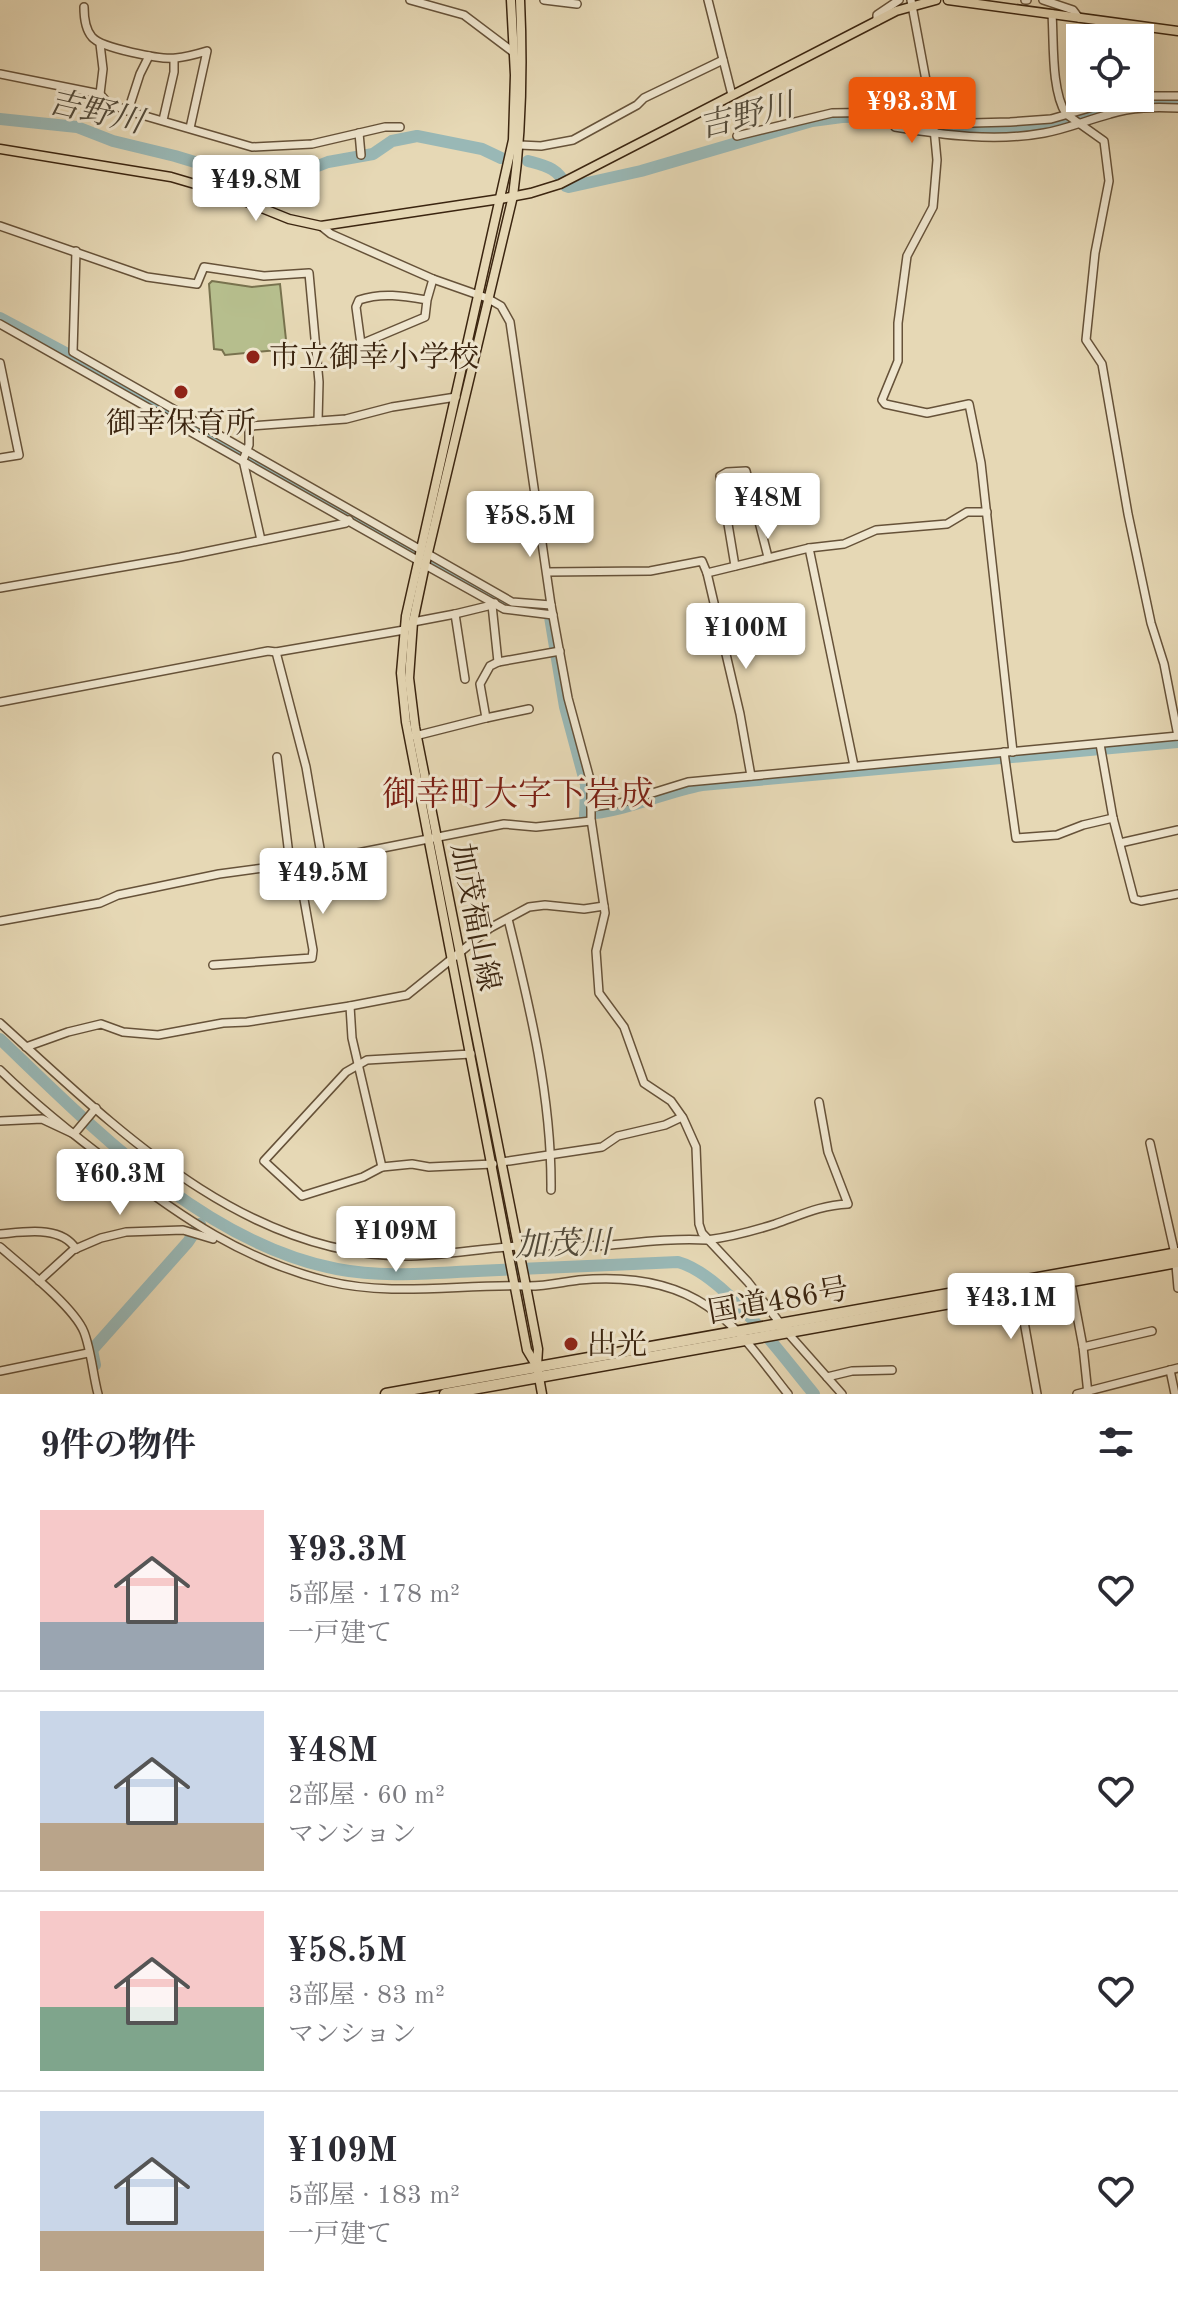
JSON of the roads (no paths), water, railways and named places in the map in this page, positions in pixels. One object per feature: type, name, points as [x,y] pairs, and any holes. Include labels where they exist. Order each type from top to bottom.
[{"type":"highway","name":"国道486号","points":[[386,1394],[538,1371],[1177,1258]]},
{"type":"highway","name":"国道486号","points":[[445,1394],[538,1371]]},
{"type":"main road","name":"加茂福山線","points":[[511,0],[514,129],[483,296],[404,630],[401,673],[497,1163],[509,1250],[521,1284]]},
{"type":"main road","name":"加茂福山線","points":[[413,736],[409,678],[413,622],[423,558],[456,397],[513,196],[520,145],[523,77],[520,0]]},
{"type":"main road","points":[[0,149],[171,177],[222,192],[289,219],[321,226],[369,221],[531,193],[563,182],[912,3],[936,0]]},
{"type":"main road","points":[[948,0],[1178,31]]},
{"type":"main road","name":"加茂福山線","points":[[456,957],[471,1054],[519,1249],[527,1350],[538,1371],[542,1394]]},
{"type":"street","points":[[410,0],[464,15],[513,52]]},
{"type":"street","points":[[544,0],[577,4]]},
{"type":"street","points":[[708,0],[732,95]]},
{"type":"street","points":[[877,21],[880,11],[899,0]]},
{"type":"street","points":[[1040,12],[1041,0],[1073,10],[1079,18]]},
{"type":"street","points":[[912,3],[933,118],[937,160],[933,207],[907,256],[898,323],[898,361],[882,400],[885,404],[927,413],[969,404],[987,512],[1013,752]]},
{"type":"street","points":[[84,7],[90,36],[100,44],[174,59],[207,51],[190,128]]},
{"type":"street","points":[[0,921],[100,903],[118,895],[219,874],[322,860],[504,824],[536,827],[591,814],[688,782],[1004,752],[1100,748],[1178,736],[1128,514],[1102,364],[1086,340],[1095,253],[1109,181],[1104,141],[1068,115],[1057,85],[1052,14]]},
{"type":"street","points":[[100,44],[103,69],[100,94]]},
{"type":"street","points":[[128,111],[149,56]]},
{"type":"street","points":[[163,120],[174,59]]},
{"type":"street","points":[[520,145],[554,144],[579,138],[644,98],[723,60]]},
{"type":"street","points":[[0,74],[100,94],[108,103],[128,111],[252,147],[312,144],[385,127],[400,127]]},
{"type":"street","points":[[1154,96],[1178,96]]},
{"type":"street","points":[[895,127],[935,134],[985,137],[1041,134],[1122,111],[1178,108]]},
{"type":"street","points":[[737,136],[832,113],[898,112],[972,123],[1051,119],[1078,112]]},
{"type":"street","points":[[359,133],[361,155]]},
{"type":"street","points":[[0,226],[147,277],[197,284],[204,267],[264,276],[309,273],[319,382],[318,421]]},
{"type":"street","points":[[321,226],[331,234],[433,279],[483,296],[501,306],[510,322],[551,615],[568,698],[591,783],[591,814],[605,913],[596,951],[599,993],[624,1027],[644,1083],[671,1101],[682,1117],[699,1159],[699,1224],[707,1240],[748,1282],[842,1394]]},
{"type":"street","points":[[76,251],[73,352],[496,601],[504,609],[551,615]]},
{"type":"street","points":[[427,300],[398,295],[370,296],[359,300],[356,307],[361,344],[425,317],[433,279]]},
{"type":"street","points":[[0,324],[245,455],[349,520],[423,558]]},
{"type":"street","points":[[0,363],[19,455],[0,458]]},
{"type":"street","points":[[261,540],[245,455],[252,426],[346,419],[392,407],[456,397]]},
{"type":"street","points":[[735,566],[720,476],[727,472],[746,471],[768,557]]},
{"type":"street","points":[[707,573],[809,548],[844,544],[876,530],[947,524],[967,512],[987,512]]},
{"type":"street","points":[[0,588],[180,557],[320,529],[349,520]]},
{"type":"street","points":[[809,548],[854,766]]},
{"type":"street","points":[[547,572],[650,571],[702,561],[740,714],[751,776]]},
{"type":"street","points":[[496,601],[498,662]]},
{"type":"street","points":[[0,702],[268,651],[404,630],[413,622],[455,614],[496,601],[551,605]]},
{"type":"street","points":[[455,614],[465,679]]},
{"type":"street","points":[[486,718],[480,684],[490,666],[558,651]]},
{"type":"street","points":[[276,652],[306,767],[322,860]]},
{"type":"street","points":[[413,736],[529,709]]},
{"type":"street","points":[[1100,748],[1113,818],[1134,899],[1141,901],[1178,894]]},
{"type":"street","points":[[1004,752],[1016,838],[1057,835],[1113,818]]},
{"type":"street","points":[[213,965],[312,958],[299,871],[289,855],[277,757]]},
{"type":"street","points":[[1120,843],[1178,830]]},
{"type":"street","points":[[26,1047],[101,1024],[123,1032],[158,1035],[407,995],[490,928],[529,907],[545,905],[570,909],[604,906]]},
{"type":"street","points":[[508,919],[544,1094],[551,1155],[551,1190]]},
{"type":"street","points":[[350,1006],[352,1038],[382,1167]]},
{"type":"street","points":[[0,1023],[136,1143],[216,1199],[286,1232],[322,1245],[370,1255],[408,1256],[707,1240],[776,1223],[820,1207],[848,1204],[828,1152],[819,1102]]},
{"type":"street","points":[[471,1054],[358,1063],[346,1072],[264,1161],[302,1196],[363,1177],[382,1167],[497,1163],[602,1147],[618,1136],[665,1125],[682,1117]]},
{"type":"street","points":[[0,1070],[29,1098],[177,1214],[223,1242]]},
{"type":"street","points":[[74,1134],[96,1108]]},
{"type":"street","points":[[0,1121],[42,1119],[74,1134]]},
{"type":"street","points":[[1150,1143],[1177,1258],[1178,1288]]},
{"type":"street","points":[[39,1281],[76,1249],[101,1238],[147,1230],[183,1230],[329,1282],[386,1290],[627,1279],[671,1288],[706,1305],[741,1335],[788,1394]]},
{"type":"street","points":[[0,1234],[43,1232],[68,1239],[76,1249]]},
{"type":"street","points":[[0,1247],[39,1281],[84,1331],[98,1394]]},
{"type":"street","points":[[1070,1277],[1088,1392]]},
{"type":"street","points":[[1018,1286],[1037,1394]]},
{"type":"street","points":[[1083,1347],[1152,1331]]},
{"type":"street","points":[[0,1371],[88,1353]]},
{"type":"street","points":[[1077,1394],[1174,1369],[1175,1394]]},
{"type":"street","points":[[827,1377],[852,1371],[892,1370]]},
{"type":"waterway","name":"吉野川","points":[[528,161],[551,169],[569,187],[641,171],[812,121],[884,116],[968,130],[1019,128],[1068,122],[1106,107],[1178,102]]},
{"type":"waterway","name":"吉野川","points":[[0,119],[77,127],[113,141],[261,182],[279,181],[328,162],[373,154],[392,141],[417,136],[482,149],[501,158]]},
{"type":"waterway","points":[[0,318],[92,367],[500,602],[549,611],[565,707],[586,785],[585,820]]},
{"type":"waterway","points":[[585,814],[615,810],[702,785],[1178,742]]},
{"type":"waterway","name":"加茂川","points":[[0,1039],[73,1109],[154,1178],[197,1209],[242,1235],[288,1256],[337,1269],[389,1274],[678,1262],[696,1270],[733,1299],[814,1394]]},
{"type":"waterway","points":[[95,1365],[92,1350],[188,1242],[200,1224]]},
{"type":"place","name":"市立御幸小学校","points":[[253,357]]},
{"type":"place","name":"御幸保育所","points":[[181,392]]},
{"type":"place","name":"出光","points":[[571,1344]]},
{"type":"district","name":"御幸町大字下岩成","points":[[518,793]]}]
